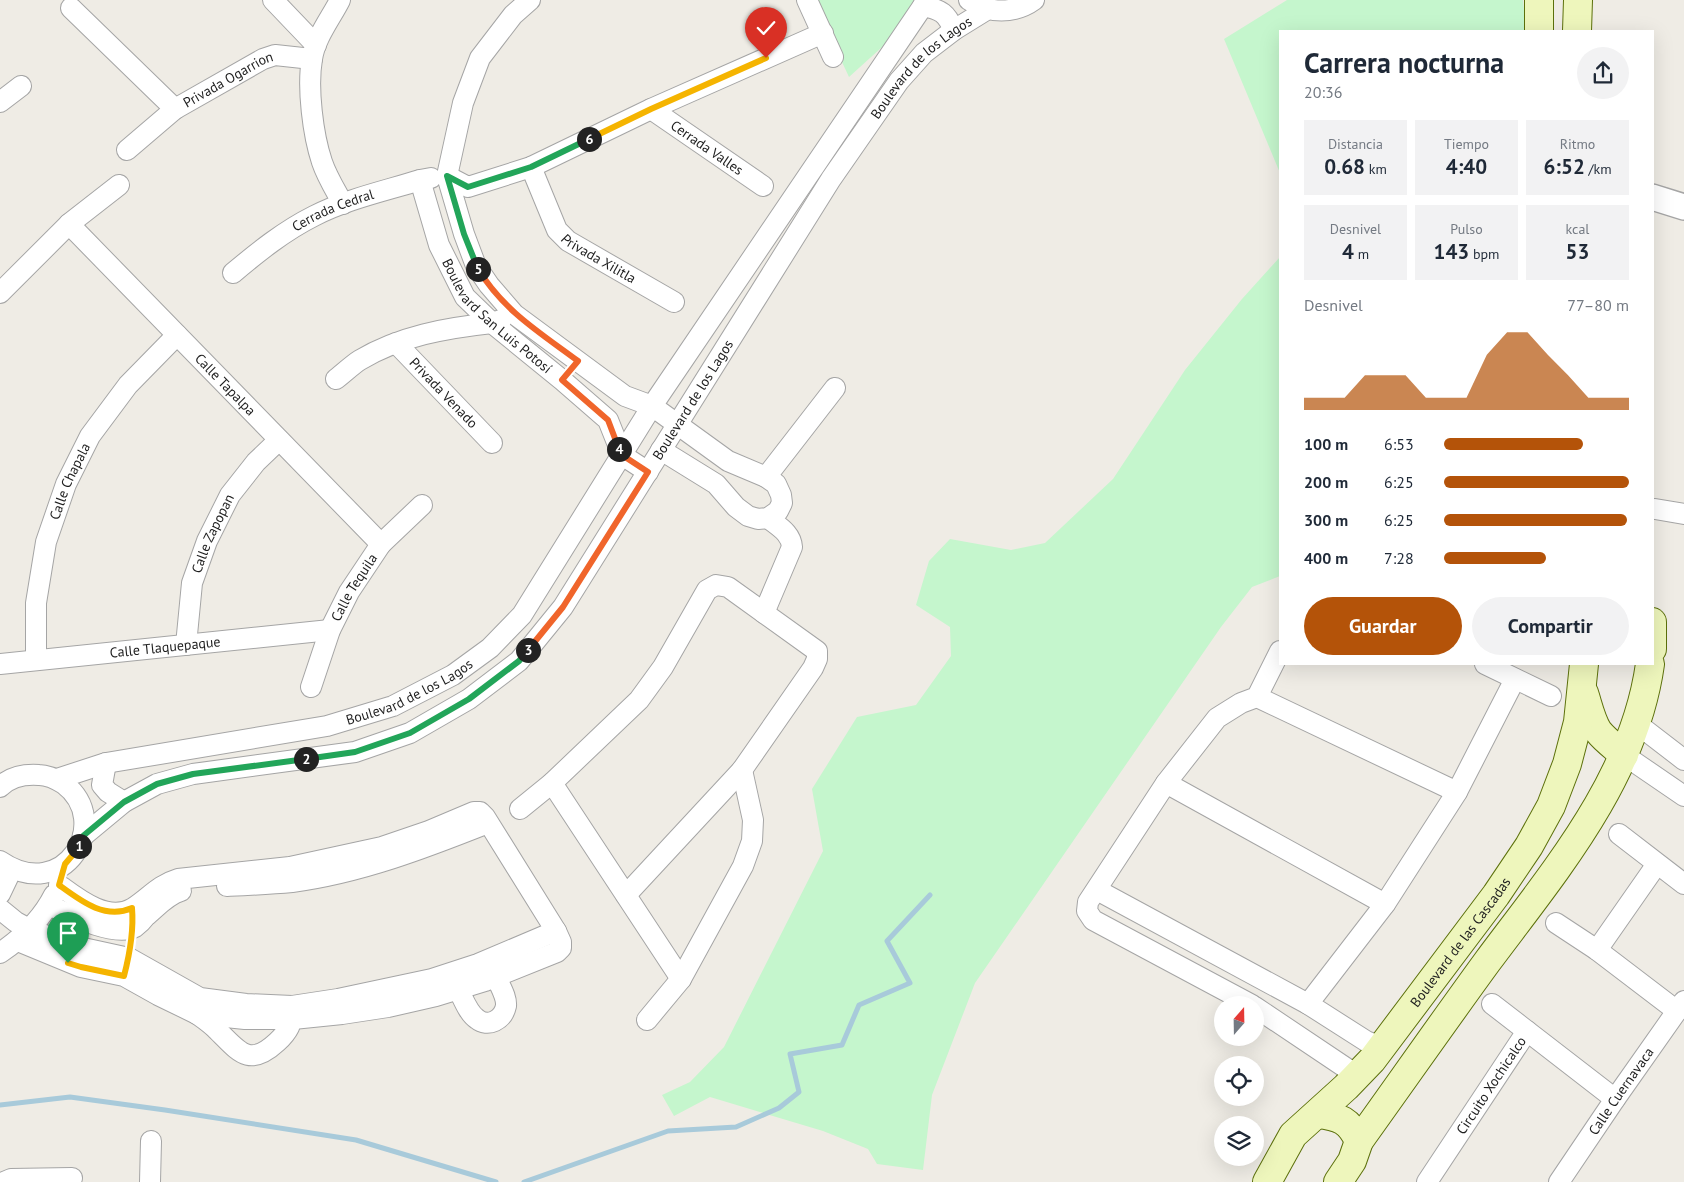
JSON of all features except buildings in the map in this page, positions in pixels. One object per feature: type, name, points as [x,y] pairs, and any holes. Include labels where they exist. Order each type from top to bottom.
[{"type":"main road","points":[[1539,0],[1539,30]]},
{"type":"main road","points":[[1577,30],[1578,0]]},
{"type":"main road","points":[[1338,1182],[1352,1161],[1360,1141],[1454,1008],[1569,851],[1592,814],[1624,755],[1636,723],[1650,665]]},
{"type":"main road","points":[[1583,675],[1593,722],[1605,739],[1624,755]]},
{"type":"main road","name":"Boulevard de las Cascadas","points":[[1273,1177],[1293,1135],[1318,1114],[1372,1060],[1496,895],[1529,846],[1551,806],[1567,764],[1578,722],[1583,675]]},
{"type":"main road","points":[[1318,1114],[1335,1116],[1345,1120],[1354,1130],[1360,1141]]},
{"type":"street","points":[[273,0],[314,52]]},
{"type":"street","points":[[340,0],[314,52],[310,90],[314,126],[322,163],[342,204]]},
{"type":"street","name":"Boulevard San Luis Potosí","points":[[530,0],[513,15],[480,58],[463,103],[447,176],[464,234],[476,266],[489,285],[514,314],[625,396],[652,406],[728,461],[766,477]]},
{"type":"street","points":[[807,0],[833,56]]},
{"type":"street","points":[[969,0],[988,9],[1003,11],[1018,8],[1034,0]]},
{"type":"street","points":[[925,3],[944,13],[954,30]]},
{"type":"street","name":"Boulevard de los Lagos","points":[[57,779],[106,763],[327,726],[393,706],[453,675],[490,648],[522,615],[652,406],[925,3]]},
{"type":"street","name":"Privada Ogarrion","points":[[70,8],[175,109]]},
{"type":"street","name":"Boulevard de los Lagos","points":[[83,836],[124,802],[157,784],[193,774],[355,752],[410,733],[469,699],[519,661],[563,607],[831,179],[899,81],[924,53],[954,30],[988,9]]},
{"type":"street","points":[[447,176],[468,187],[531,167],[651,109],[822,33]]},
{"type":"street","name":"Privada Ogarrion","points":[[127,150],[175,109],[262,60],[275,55],[314,52]]},
{"type":"street","points":[[0,102],[21,86]]},
{"type":"street","name":"Cerrada Valles","points":[[651,109],[763,186]]},
{"type":"street","name":"Privada Xilitla","points":[[531,167],[557,230],[568,241],[674,302]]},
{"type":"street","name":"Cerrada Cedral","points":[[233,273],[269,244],[314,216],[342,204],[420,180],[447,176]]},
{"type":"street","name":"Boulevard San Luis Potosí","points":[[420,180],[439,245],[465,296],[492,323],[608,420],[622,455]]},
{"type":"street","points":[[0,292],[69,224],[119,185]]},
{"type":"street","points":[[1654,198],[1684,207]]},
{"type":"street","points":[[1654,212],[1684,221]]},
{"type":"street","name":"Calle Tapalpa","points":[[69,224],[380,544]]},
{"type":"street","name":"Privada Venado","points":[[336,379],[359,361],[396,343],[427,333],[492,323],[514,314]]},
{"type":"street","name":"Calle Chapala","points":[[36,660],[36,603],[46,542],[66,484],[90,436],[128,385],[177,335]]},
{"type":"street","name":"Privada Venado","points":[[396,343],[492,443]]},
{"type":"street","points":[[562,380],[578,361]]},
{"type":"street","points":[[661,450],[716,484],[736,508],[748,516],[758,519],[768,518],[778,511],[782,503],[776,484],[766,477],[835,388]]},
{"type":"street","points":[[608,420],[625,396]]},
{"type":"street","name":"Calle Zapopan","points":[[186,645],[192,582],[207,541],[230,495],[256,462],[279,440]]},
{"type":"street","points":[[622,455],[648,472]]},
{"type":"street","name":"Calle Tequila","points":[[311,687],[330,630],[348,592],[380,544],[422,505]]},
{"type":"street","points":[[1655,509],[1684,514]]},
{"type":"street","points":[[764,613],[792,547],[788,535],[768,518]]},
{"type":"street","points":[[520,808],[552,783],[639,700],[663,667],[707,590],[716,585],[728,587],[817,651],[817,659],[742,770],[626,894]]},
{"type":"street","name":"Calle Tlaquepaque","points":[[0,664],[330,630]]},
{"type":"street","points":[[1236,996],[1093,920],[1087,911],[1088,902],[1166,784],[1217,718],[1241,703],[1257,697],[1279,653]]},
{"type":"street","points":[[1487,665],[1551,696]]},
{"type":"street","points":[[1308,1004],[1386,904],[1457,792],[1515,679]]},
{"type":"street","points":[[1257,697],[1457,792]]},
{"type":"street","points":[[1636,723],[1684,760]]},
{"type":"street","points":[[1624,755],[1684,796]]},
{"type":"street","points":[[106,763],[102,785],[108,792],[124,802]]},
{"type":"street","points":[[647,1020],[681,979],[743,866],[752,842],[753,820],[742,770]]},
{"type":"street","points":[[0,894],[6,865],[25,874],[40,874],[53,871],[65,864],[76,851],[83,836],[84,820],[80,803],[70,789],[57,779],[29,774],[15,777],[1,785]]},
{"type":"street","points":[[552,783],[681,979]]},
{"type":"street","points":[[1166,784],[1386,904]]},
{"type":"street","points":[[49,905],[92,924],[123,929],[133,918],[174,893],[185,890],[292,882],[356,869],[419,850],[488,823],[556,932],[458,989],[436,996],[338,1000],[293,1012],[246,1004],[199,1006]]},
{"type":"street","points":[[1619,834],[1684,884]]},
{"type":"street","points":[[0,953],[23,935],[49,905],[59,885],[65,864]]},
{"type":"street","points":[[1596,950],[1657,864]]},
{"type":"street","points":[[59,885],[87,905],[97,909],[124,912],[133,918]]},
{"type":"street","points":[[1097,890],[1308,1004],[1366,1041],[1382,1047]]},
{"type":"street","points":[[0,909],[16,922],[23,935],[81,967],[126,967],[199,1006],[215,1028],[237,1051],[248,1055],[257,1055],[271,1048],[287,1033],[293,1012]]},
{"type":"street","points":[[126,967],[133,918]]},
{"type":"street","points":[[1556,923],[1681,1006]]},
{"type":"street","points":[[458,989],[472,1015],[483,1022],[490,1023],[497,1020],[506,1006],[505,997],[486,974]]},
{"type":"street","points":[[386,998],[432,979],[486,974]]},
{"type":"street","points":[[1257,996],[1265,980]]},
{"type":"street","points":[[1492,1004],[1527,1030]]},
{"type":"street","name":"Calle Cuernavaca","points":[[1559,1182],[1615,1098],[1681,1006]]},
{"type":"street","points":[[1264,1012],[1349,1070],[1359,1074]]},
{"type":"street","name":"Circuito Xochicalco","points":[[1427,1182],[1527,1030],[1615,1098]]},
{"type":"street","points":[[150,1182],[151,1141]]},
{"type":"street","points":[[4,1182],[11,1179],[72,1178]]},
{"type":"green space","points":[[813,0],[921,0],[902,29],[849,77]]},
{"type":"green space","points":[[1287,0],[1523,0],[1526,30],[1279,30],[1279,171],[1224,39]]},
{"type":"green space","points":[[1279,258],[1279,576],[1252,587],[1221,627],[975,983],[932,1095],[923,1170],[877,1164],[868,1149],[823,1131],[710,1097],[674,1116],[662,1095],[690,1082],[724,1047],[823,851],[812,789],[857,717],[916,705],[951,656],[950,627],[916,605],[929,561],[950,539],[1011,550],[1045,543],[1113,479],[1185,370],[1242,299]]},
{"type":"waterway","points":[[524,1182],[668,1131],[736,1127],[779,1108],[799,1092],[790,1054],[842,1045],[859,1005],[910,983],[887,941],[930,895]]},
{"type":"waterway","points":[[0,1105],[70,1097],[165,1110],[356,1140],[496,1182]]},
{"type":"route","points":[[68,963],[124,976],[134,928],[132,908],[124,912],[97,909],[87,905],[59,885],[65,864],[76,851],[83,836],[124,802],[157,784],[193,774],[355,752],[410,733],[469,699],[519,661],[563,607],[648,472],[622,455],[608,420],[562,380],[578,361],[514,314],[489,285],[476,266],[464,234],[447,176],[468,187],[531,167],[651,109],[766,58]]}]
